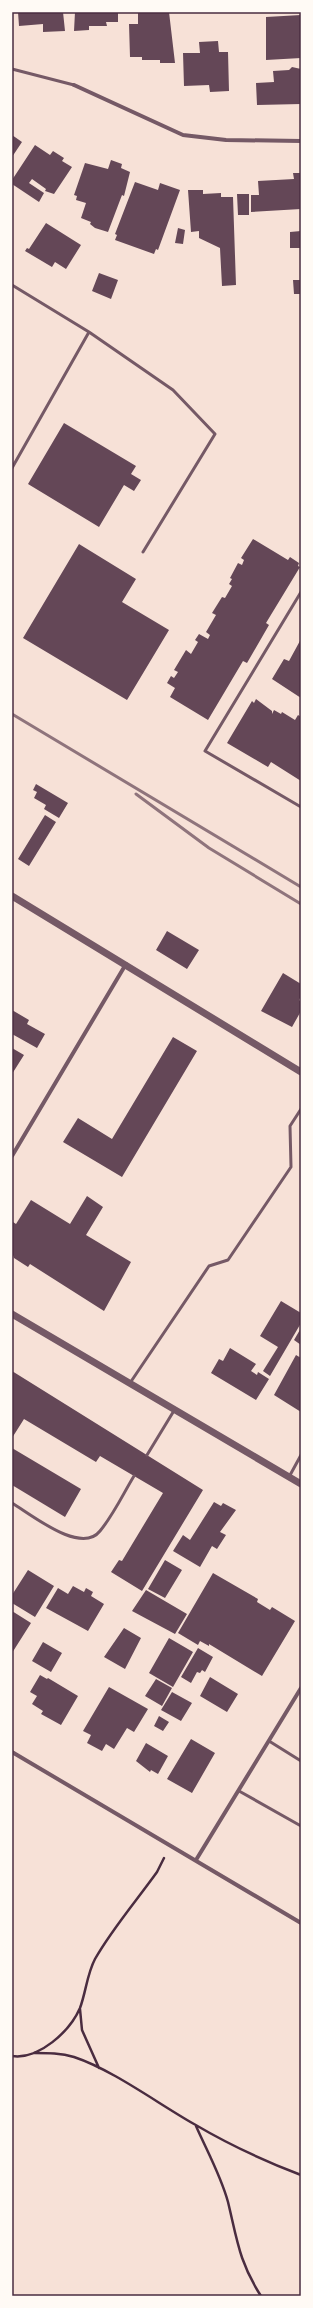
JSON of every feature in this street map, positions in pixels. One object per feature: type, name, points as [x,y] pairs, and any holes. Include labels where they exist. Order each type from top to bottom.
[{"type":"street","points":[[74,85],[183,135],[226,140],[301,141]]},
{"type":"street","points":[[12,896],[126,964],[301,1072]]},
{"type":"street","points":[[12,1156],[126,964]]},
{"type":"street","points":[[12,1314],[301,1484]]},
{"type":"street","points":[[196,1860],[301,1688]]},
{"type":"street","points":[[12,1752],[171,1845],[301,1924]]},
{"type":"lane","points":[[12,69],[74,85]]},
{"type":"lane","points":[[12,285],[89,332],[173,390],[214,434],[143,552]]},
{"type":"lane","points":[[12,468],[89,332]]},
{"type":"lane","points":[[301,592],[205,751],[301,807]]},
{"type":"lane","points":[[130,1383],[209,1266],[228,1260],[291,1167],[290,1126],[301,1109]]},
{"type":"lane","points":[[147,1456],[174,1409]]},
{"type":"lane","points":[[289,1477],[301,1455]]},
{"type":"lane","points":[[12,1503],[71,1538],[87,1539],[100,1532],[134,1476]]},
{"type":"lane","points":[[268,1741],[301,1761]]},
{"type":"lane","points":[[239,1791],[301,1826]]},
{"type":"path","points":[[100,2068],[82,2030],[80,2008],[85,1984],[95,1959],[157,1872],[171,1845]]},
{"type":"path","points":[[34,2053],[52,2041],[68,2026],[80,2008]]},
{"type":"path","points":[[12,2056],[18,2057],[34,2053],[55,2053],[74,2057],[100,2068],[195,2125],[258,2159],[301,2175]]},
{"type":"path","points":[[195,2125],[216,2169],[227,2201],[235,2236],[247,2274],[261,2296]]},
{"type":"building","points":[[18,12],[63,12],[65,31],[43,32],[43,24],[19,26]]},
{"type":"building","points":[[75,12],[118,12],[118,22],[106,22],[107,26],[89,26],[89,30],[74,31]]},
{"type":"building","points":[[138,12],[169,12],[175,63],[160,63],[160,60],[142,60],[142,57],[130,57],[129,24],[138,24]]},
{"type":"building","points":[[301,15],[301,58],[266,60],[266,17]]},
{"type":"building","points":[[218,41],[219,52],[228,52],[229,91],[210,92],[209,85],[184,86],[183,53],[200,53],[199,42]]},
{"type":"building","points":[[292,67],[301,69],[301,104],[257,105],[256,83],[274,82],[273,71],[289,70]]},
{"type":"building","points":[[12,135],[22,142],[12,157]]},
{"type":"building","points":[[35,145],[50,155],[53,151],[64,158],[62,161],[72,167],[54,194],[45,191],[46,189],[32,179],[29,183],[44,193],[39,202],[12,184],[12,180]]},
{"type":"building","points":[[111,160],[122,164],[121,168],[130,172],[124,196],[122,195],[108,232],[95,228],[90,224],[91,222],[81,218],[86,203],[76,200],[77,196],[74,195],[85,163],[108,169]]},
{"type":"building","points":[[293,173],[301,173],[301,209],[251,212],[251,195],[259,195],[258,181],[294,179]]},
{"type":"building","points":[[135,182],[158,190],[160,183],[180,190],[158,250],[156,249],[154,254],[115,240],[117,235],[115,234]]},
{"type":"building","points":[[188,190],[203,190],[203,194],[221,193],[221,197],[233,197],[236,285],[222,286],[220,248],[199,238],[199,231],[191,232]]},
{"type":"building","points":[[237,194],[249,194],[249,215],[238,215]]},
{"type":"building","points":[[46,223],[81,245],[66,269],[55,262],[52,267],[25,251],[27,248],[29,249]]},
{"type":"building","points":[[178,228],[185,230],[183,244],[175,243]]},
{"type":"building","points":[[301,231],[301,248],[290,248],[290,232]]},
{"type":"building","points":[[99,273],[118,280],[111,299],[92,291]]},
{"type":"building","points":[[293,280],[301,280],[301,294],[294,294]]},
{"type":"building","points":[[64,423],[136,466],[131,474],[141,480],[134,491],[124,485],[99,527],[28,484]]},
{"type":"building","points":[[253,539],[288,560],[290,557],[299,563],[298,566],[300,567],[266,623],[269,625],[247,663],[243,661],[208,720],[170,697],[175,688],[167,683],[171,676],[174,678],[178,672],[174,670],[186,650],[191,654],[198,642],[195,640],[199,634],[208,639],[210,635],[206,632],[216,615],[212,613],[222,597],[225,598],[232,586],[229,584],[232,579],[230,578],[238,563],[242,565],[244,560],[241,558]]},
{"type":"building","points":[[79,544],[136,579],[122,602],[169,630],[127,700],[23,638]]},
{"type":"building","points":[[301,639],[301,698],[272,679],[284,659],[289,661]]},
{"type":"building","points":[[256,699],[272,711],[272,714],[274,710],[281,714],[282,712],[295,720],[298,715],[301,717],[301,781],[271,762],[268,767],[227,743],[252,701],[254,703]]},
{"type":"building","points":[[36,784],[68,803],[59,818],[44,809],[46,805],[34,798],[37,792],[33,790]]},
{"type":"building","points":[[45,815],[56,822],[29,866],[18,859]]},
{"type":"building","points":[[167,931],[199,950],[187,969],[156,950]]},
{"type":"building","points":[[283,973],[301,984],[301,996],[299,1000],[301,1002],[301,1011],[292,1027],[261,1011]]},
{"type":"building","points":[[12,1010],[29,1020],[27,1024],[45,1034],[37,1048],[12,1034]]},
{"type":"building","points":[[173,1037],[197,1051],[122,1177],[63,1142],[78,1118],[112,1139]]},
{"type":"building","points":[[12,1048],[24,1055],[12,1074]]},
{"type":"building","points":[[87,1196],[103,1207],[86,1235],[131,1262],[104,1311],[30,1264],[28,1267],[14,1258],[12,1252],[12,1224],[13,1222],[16,1224],[31,1200],[70,1224]]},
{"type":"building","points":[[281,1301],[301,1313],[301,1323],[270,1376],[263,1371],[278,1347],[260,1336]]},
{"type":"building","points":[[301,1328],[301,1345],[294,1340]]},
{"type":"building","points":[[230,1348],[256,1364],[251,1371],[257,1375],[258,1372],[269,1379],[256,1400],[211,1373],[219,1359],[223,1361]]},
{"type":"building","points":[[296,1355],[301,1358],[301,1412],[274,1395]]},
{"type":"building","points":[[12,1371],[203,1490],[142,1591],[111,1572],[119,1560],[122,1561],[163,1493],[100,1456],[96,1462],[24,1419],[12,1438]]},
{"type":"building","points":[[12,1448],[81,1489],[65,1517],[12,1485]]},
{"type":"building","points":[[214,1502],[221,1506],[223,1503],[236,1510],[220,1532],[226,1535],[217,1549],[212,1546],[200,1567],[173,1551],[183,1535],[190,1540]]},
{"type":"building","points":[[165,1560],[182,1570],[165,1598],[148,1589]]},
{"type":"building","points":[[28,1570],[54,1586],[35,1617],[12,1603],[12,1595]]},
{"type":"building","points":[[213,1573],[258,1599],[257,1602],[270,1610],[272,1607],[295,1621],[262,1676],[209,1644],[209,1646],[200,1641],[198,1645],[178,1633]]},
{"type":"building","points":[[73,1586],[84,1592],[86,1588],[93,1592],[91,1596],[104,1604],[88,1631],[46,1608],[58,1588],[68,1594]]},
{"type":"building","points":[[146,1590],[187,1614],[175,1634],[132,1611]]},
{"type":"building","points":[[12,1611],[31,1623],[12,1653]]},
{"type":"building","points":[[124,1628],[141,1638],[125,1669],[104,1657]]},
{"type":"building","points":[[169,1638],[193,1652],[173,1687],[149,1673]]},
{"type":"building","points":[[43,1642],[62,1653],[51,1672],[32,1661]]},
{"type":"building","points":[[198,1648],[213,1657],[205,1672],[202,1670],[200,1673],[197,1672],[191,1683],[181,1677]]},
{"type":"building","points":[[40,1675],[47,1679],[48,1678],[78,1696],[61,1725],[41,1714],[43,1711],[32,1704],[37,1696],[30,1692]]},
{"type":"building","points":[[210,1677],[238,1694],[227,1712],[200,1696]]},
{"type":"building","points":[[156,1679],[172,1688],[162,1706],[145,1696]]},
{"type":"building","points":[[109,1687],[148,1709],[134,1732],[127,1728],[114,1749],[106,1744],[102,1751],[87,1743],[91,1735],[83,1731]]},
{"type":"building","points":[[172,1692],[192,1703],[181,1721],[161,1710]]},
{"type":"building","points":[[159,1716],[169,1722],[163,1731],[154,1726]]},
{"type":"building","points":[[191,1739],[215,1753],[192,1793],[167,1779]]},
{"type":"building","points":[[146,1743],[168,1756],[158,1774],[151,1770],[150,1772],[136,1761]]},
{"type":"railway","points":[[12,714],[301,887]]},
{"type":"railway","points":[[136,794],[209,848],[301,904]]}]
